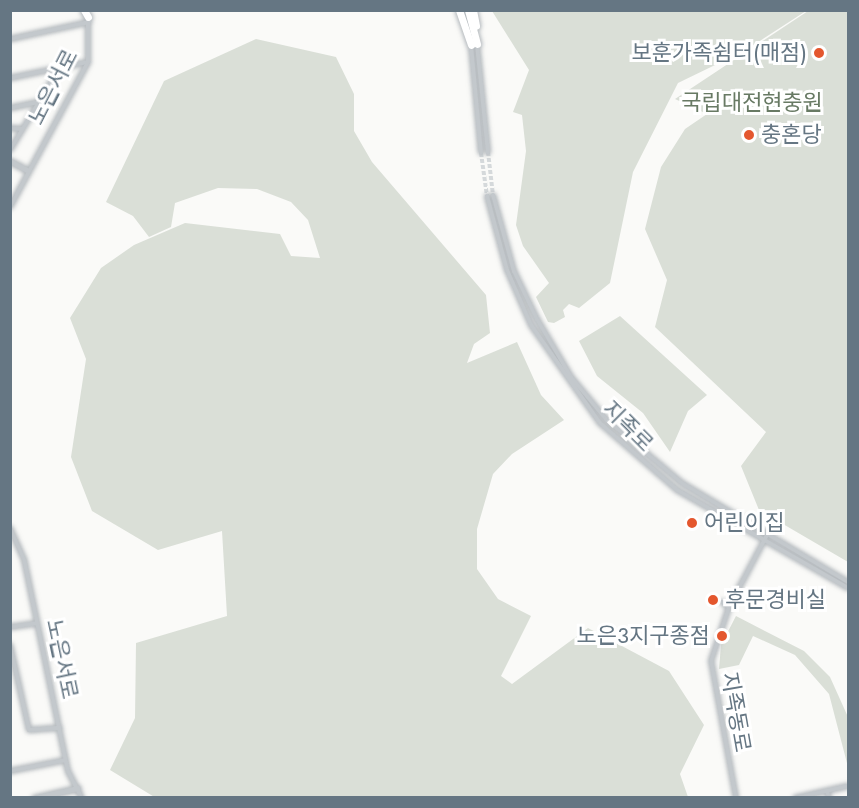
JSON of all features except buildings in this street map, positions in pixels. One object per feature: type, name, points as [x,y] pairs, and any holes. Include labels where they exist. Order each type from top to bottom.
[{"type":"main road","points":[[461,10],[474,44]]},
{"type":"main road","points":[[468,10],[474,44]]},
{"type":"main road","points":[[473,10],[474,44]]},
{"type":"street","points":[[10,39],[87,14]]},
{"type":"street","name":"노은서로","points":[[10,207],[27,170],[88,62],[87,14]]},
{"type":"street","points":[[474,44],[488,152]]},
{"type":"street","points":[[474,44],[481,153]]},
{"type":"street","points":[[10,78],[88,62]]},
{"type":"street","points":[[10,150],[60,67]]},
{"type":"street","points":[[10,108],[38,102]]},
{"type":"street","points":[[10,128],[22,129]]},
{"type":"street","points":[[10,160],[27,170]]},
{"type":"street","name":"지족로","points":[[493,195],[525,297],[586,397],[664,470],[766,535],[849,582]]},
{"type":"street","name":"지족로","points":[[487,196],[522,306],[581,401],[657,476],[849,588]]},
{"type":"street","name":"노은서로","points":[[10,528],[24,559],[66,760],[82,798]]},
{"type":"street","name":"지족동로","points":[[736,798],[711,672],[729,607],[766,535]]},
{"type":"street","points":[[722,602],[729,607]]},
{"type":"street","points":[[10,627],[38,623]]},
{"type":"street","points":[[11,646],[28,730],[60,728]]},
{"type":"street","points":[[10,771],[66,760]]},
{"type":"street","points":[[795,798],[849,786]]},
{"type":"street","points":[[34,798],[78,788]]},
{"type":"street","points":[[827,791],[829,798]]},
{"type":"green space","points":[[492,11],[806,11],[746,50],[678,83],[633,172],[610,283],[579,308],[569,304],[563,310],[565,317],[554,323],[548,322],[536,297],[549,283],[523,246],[516,225],[526,151],[522,115],[513,112],[529,70]]},
{"type":"green space","name":"국립대전현충원","points":[[808,11],[848,11],[848,562],[759,510],[741,466],[766,432],[655,327],[667,280],[645,229],[661,167],[685,129],[707,114],[675,99]]},
{"type":"green space","points":[[256,39],[336,57],[354,94],[354,131],[372,162],[486,295],[490,333],[474,344],[467,363],[517,342],[541,395],[564,420],[512,454],[493,474],[477,529],[477,569],[498,599],[531,616],[501,676],[512,684],[588,628],[669,671],[704,725],[680,774],[688,797],[156,798],[110,770],[135,718],[136,643],[227,616],[222,531],[158,550],[92,511],[71,457],[86,359],[70,318],[101,268],[134,245],[185,223],[280,234],[291,256],[320,258],[308,220],[291,202],[257,189],[218,188],[175,203],[171,227],[149,237],[133,216],[106,202],[164,81]]},
{"type":"green space","points":[[620,316],[707,395],[688,411],[670,452],[643,413],[597,376],[579,341]]},
{"type":"green space","points":[[736,616],[804,651],[830,677],[848,717],[848,767],[829,694],[795,655],[753,636],[739,665],[719,669],[721,645]]},
{"type":"tunnel","points":[[488,152],[493,195]]},
{"type":"tunnel","points":[[481,153],[487,196]]},
{"type":"place","name":"보훈가족쉼터(매점)","points":[[819,53]]},
{"type":"place","name":"충혼당","points":[[749,135]]},
{"type":"place","name":"어린이집","points":[[692,523]]},
{"type":"place","name":"후문경비실","points":[[713,600]]},
{"type":"place","name":"노은3지구종점","points":[[722,636]]}]
